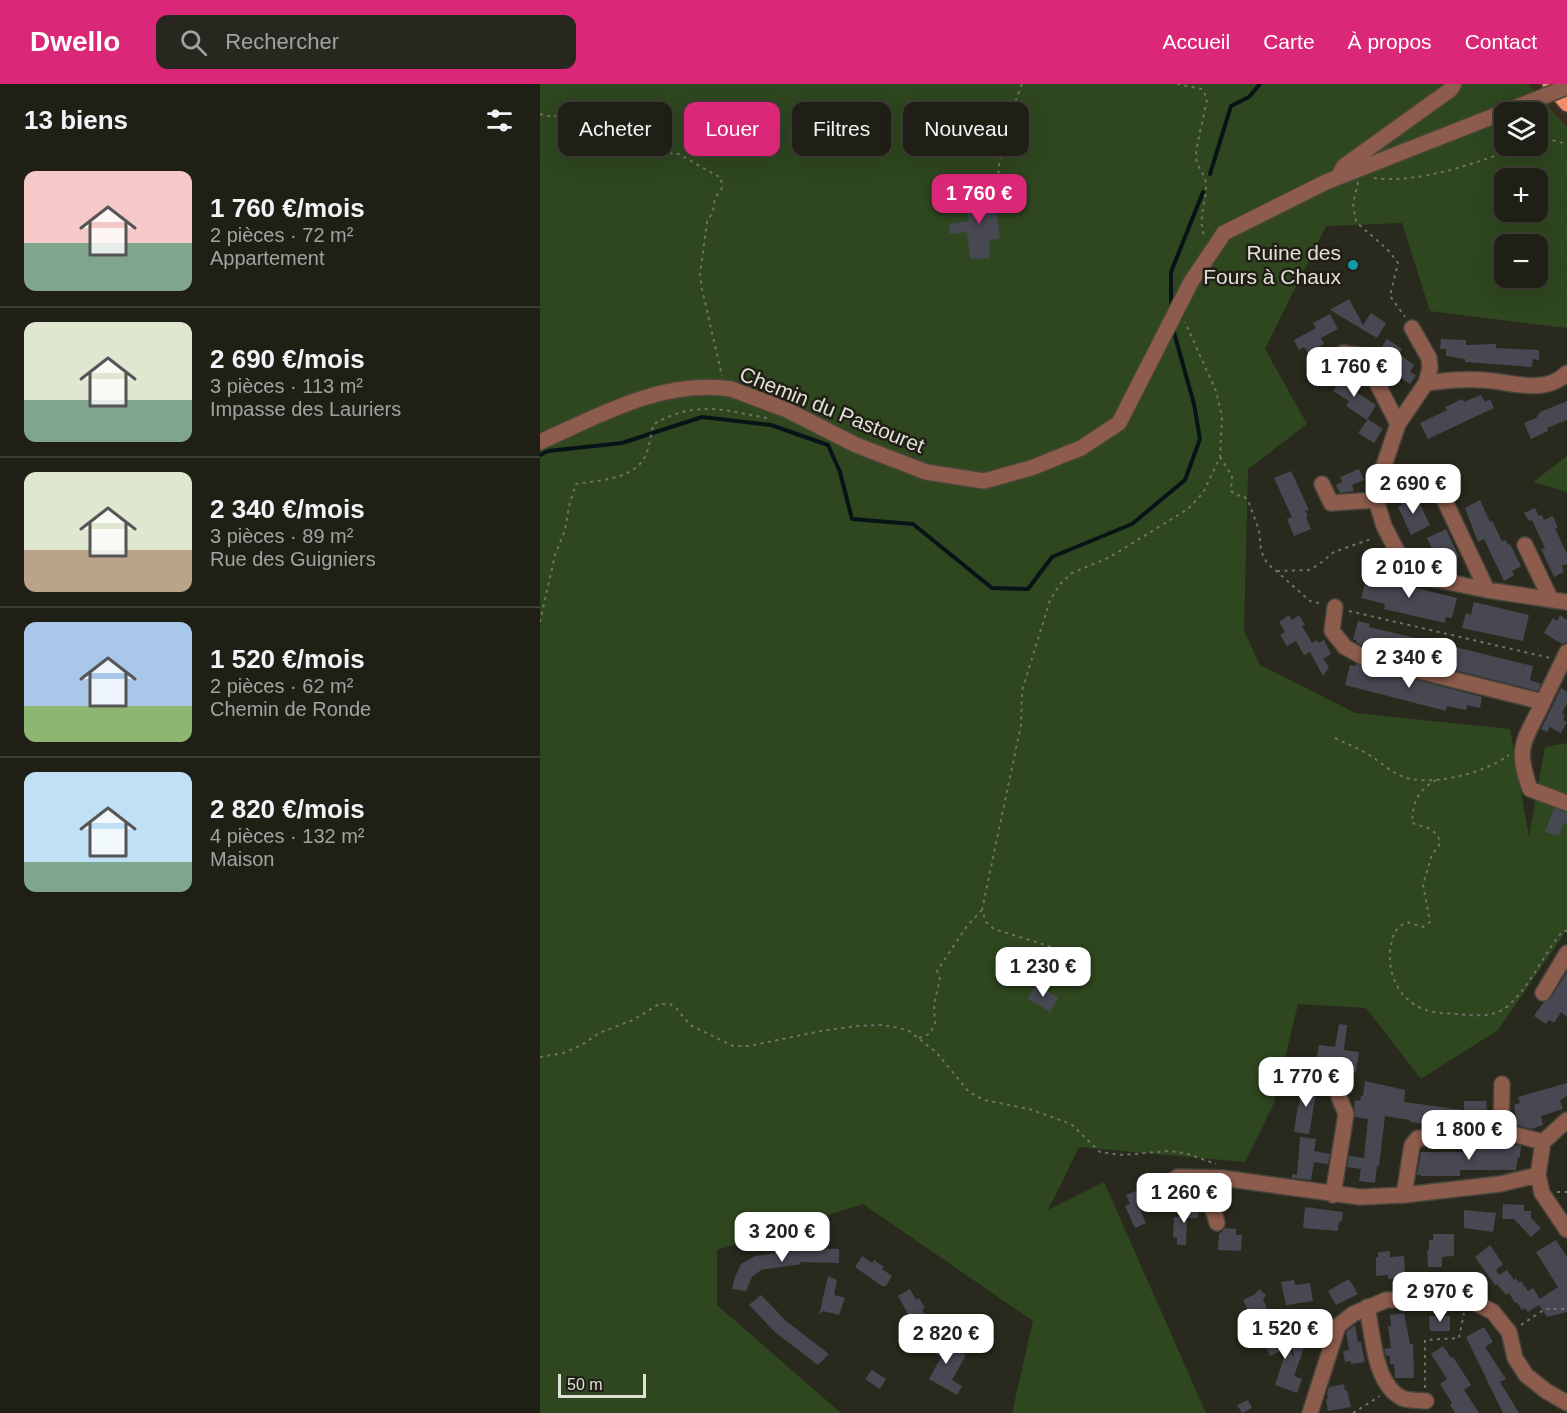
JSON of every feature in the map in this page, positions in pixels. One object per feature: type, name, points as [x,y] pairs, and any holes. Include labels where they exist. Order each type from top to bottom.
[{"type":"main road","points":[[1550,84],[1567,104]]},
{"type":"street","points":[[1338,177],[1344,166],[1450,90],[1454,84]]},
{"type":"street","name":"Chemin du Pastouret","points":[[540,442],[603,413],[655,393],[690,387],[722,388],[731,389],[787,410],[856,444],[926,472],[984,480],[1031,468],[1080,448],[1119,423],[1191,282],[1224,232],[1338,177],[1360,172],[1567,87]]},
{"type":"street","points":[[1412,328],[1429,358],[1430,368],[1426,383],[1398,424],[1376,493],[1388,534],[1397,551],[1414,570],[1433,579],[1567,602]]},
{"type":"street","points":[[1343,353],[1363,356],[1398,424]]},
{"type":"street","points":[[1426,383],[1472,379],[1533,387],[1547,384],[1567,373]]},
{"type":"street","points":[[1322,484],[1331,503],[1402,486],[1442,495],[1487,590]]},
{"type":"street","points":[[1525,545],[1551,600]]},
{"type":"street","points":[[1335,607],[1332,631],[1345,647],[1363,657],[1543,702]]},
{"type":"street","points":[[1564,657],[1522,743],[1521,758],[1530,789],[1567,803]]},
{"type":"street","points":[[1543,993],[1567,953]]},
{"type":"street","points":[[1501,1131],[1502,1084]]},
{"type":"street","points":[[1333,1195],[1346,1114],[1339,1097]]},
{"type":"street","points":[[1567,1120],[1543,1142],[1538,1175],[1542,1192],[1567,1230]]},
{"type":"street","points":[[1404,1195],[1412,1145],[1418,1138],[1452,1139],[1469,1132],[1501,1131],[1543,1142]]},
{"type":"street","points":[[1217,1223],[1210,1203],[1202,1197],[1171,1189],[1170,1184],[1173,1180],[1178,1177],[1221,1172],[1333,1195],[1360,1197],[1404,1195],[1500,1184],[1538,1175]]},
{"type":"street","points":[[1310,1413],[1338,1326],[1353,1314],[1386,1300],[1466,1298],[1493,1312],[1509,1332],[1515,1358],[1526,1376],[1567,1403]]},
{"type":"street","points":[[1367,1307],[1381,1377],[1390,1390],[1404,1399],[1426,1401]]},
{"type":"path","points":[[1001,211],[998,165],[1004,133],[1022,84]]},
{"type":"path","points":[[1177,84],[1202,89],[1208,98],[1196,157],[1206,177],[1201,216],[1202,230],[1205,239],[1215,246]]},
{"type":"path","points":[[540,114],[553,117],[570,109],[620,124],[660,152],[679,154],[721,178],[722,188],[715,198],[714,211],[707,222],[700,274],[722,375],[722,388]]},
{"type":"path","points":[[1548,139],[1567,144]]},
{"type":"path","points":[[1412,328],[1390,296],[1398,263],[1387,249],[1356,222],[1353,204],[1360,172],[1380,179],[1419,177],[1454,169],[1494,155]]},
{"type":"path","points":[[1058,949],[994,929],[986,922],[982,910],[1021,724],[1024,681],[1050,600],[1060,584],[1072,573],[1110,557],[1188,509],[1203,492],[1220,457],[1222,417],[1216,391],[1178,306]]},
{"type":"path","points":[[540,622],[555,555],[565,530],[576,484],[618,477],[633,470],[645,457],[654,424],[667,417],[696,408],[712,408],[768,418]]},
{"type":"path","points":[[1220,457],[1232,476],[1231,490],[1236,495],[1244,496],[1249,503],[1259,530],[1261,551],[1267,564],[1310,601],[1448,634],[1564,657]]},
{"type":"path","points":[[1277,571],[1309,570],[1318,566],[1334,552],[1388,534]]},
{"type":"path","points":[[1438,675],[1448,634]]},
{"type":"path","points":[[1335,738],[1365,752],[1399,775],[1415,780],[1436,780],[1462,775],[1498,763],[1522,743]]},
{"type":"path","points":[[1436,780],[1427,785],[1416,797],[1413,805],[1412,823],[1428,828],[1437,834],[1440,842],[1432,854],[1423,885],[1430,922],[1423,927],[1407,922],[1398,927],[1392,940],[1390,962],[1400,994],[1432,1012],[1478,1017],[1495,1013],[1508,1006],[1531,980],[1550,946],[1563,931],[1567,931]]},
{"type":"path","points":[[919,1038],[929,1034],[935,1025],[934,1004],[940,979],[937,970],[967,926],[982,910]]},
{"type":"path","points":[[540,1057],[563,1053],[582,1045],[599,1033],[633,1020],[659,1004],[670,1004],[690,1025],[733,1046],[749,1046],[856,1026],[882,1025],[909,1031],[919,1038],[948,1065],[969,1092],[984,1100],[1029,1109],[1071,1124],[1100,1152],[1123,1155],[1168,1151],[1209,1161],[1221,1172]]},
{"type":"path","points":[[1426,1401],[1425,1340],[1459,1338],[1466,1298]]},
{"type":"path","points":[[1509,1332],[1545,1309],[1567,1309]]},
{"type":"path","points":[[1353,1413],[1390,1390]]},
{"type":"shaded area","points":[[1528,84],[1567,84],[1567,127],[1548,106],[1548,102],[1544,102]]},
{"type":"green space","points":[[540,84],[1528,84],[1544,102],[1494,102],[1494,156],[1548,156],[1548,106],[1567,127],[1567,328],[1430,311],[1402,223],[1326,226],[1265,349],[1307,424],[1248,469],[1244,631],[1260,665],[1355,713],[1510,729],[1529,837],[1545,747],[1567,743],[1567,930],[1498,1030],[1421,1079],[1366,1008],[1298,1004],[1274,1103],[1245,1162],[1079,1147],[1048,1210],[1104,1182],[1206,1413],[1012,1413],[1033,1321],[863,1204],[717,1250],[717,1305],[841,1413],[540,1413]]},
{"type":"green space","points":[[1567,456],[1567,492],[1533,482]]},
{"type":"building","points":[[982,193],[983,195],[995,194],[1000,239],[989,240],[990,258],[970,259],[967,232],[950,234],[949,224],[969,221],[965,195]]},
{"type":"building","points":[[1349,299],[1363,325],[1371,313],[1386,323],[1377,338],[1330,310]]},
{"type":"building","points":[[1330,314],[1338,329],[1321,338],[1324,344],[1308,353],[1304,347],[1299,350],[1294,340],[1316,328],[1313,323]]},
{"type":"building","points":[[1387,339],[1402,349],[1399,354],[1414,365],[1410,372],[1416,375],[1410,384],[1389,370],[1393,364],[1377,354]]},
{"type":"building","points":[[1441,339],[1466,340],[1466,345],[1496,344],[1496,348],[1539,350],[1539,360],[1533,359],[1532,367],[1465,362],[1465,359],[1446,356],[1446,349],[1440,349]]},
{"type":"building","points":[[1343,376],[1359,386],[1356,392],[1376,405],[1367,420],[1346,406],[1349,401],[1333,391]]},
{"type":"building","points":[[1481,395],[1485,402],[1490,399],[1494,408],[1428,439],[1420,423],[1447,410],[1445,407],[1462,399],[1464,402]]},
{"type":"building","points":[[1567,401],[1567,420],[1547,428],[1548,431],[1531,439],[1524,423],[1536,418],[1540,412]]},
{"type":"building","points":[[1368,419],[1383,429],[1374,443],[1358,433]]},
{"type":"building","points":[[1359,469],[1364,480],[1352,485],[1354,491],[1340,493],[1336,485],[1342,482],[1340,477]]},
{"type":"building","points":[[1291,471],[1309,510],[1305,511],[1311,529],[1294,536],[1287,519],[1292,517],[1274,478]]},
{"type":"building","points":[[1406,497],[1418,500],[1430,525],[1411,535],[1398,507],[1402,505],[1399,500]]},
{"type":"building","points":[[1480,500],[1490,522],[1492,521],[1502,541],[1506,540],[1508,545],[1510,544],[1521,566],[1512,571],[1514,575],[1504,581],[1484,539],[1478,542],[1465,508]]},
{"type":"building","points":[[1535,508],[1544,520],[1553,516],[1558,528],[1555,528],[1567,554],[1567,564],[1562,566],[1564,572],[1554,577],[1541,549],[1545,548],[1532,520],[1529,521],[1524,513]]},
{"type":"building","points":[[1446,529],[1459,557],[1450,561],[1453,566],[1442,571],[1427,538]]},
{"type":"building","points":[[1373,572],[1385,575],[1384,580],[1457,598],[1452,618],[1446,617],[1445,623],[1384,609],[1385,604],[1361,598],[1365,583],[1370,585]]},
{"type":"building","points":[[1474,602],[1529,615],[1523,641],[1462,628],[1466,613],[1471,615]]},
{"type":"building","points":[[1289,615],[1292,620],[1299,615],[1305,625],[1302,626],[1312,643],[1324,640],[1331,654],[1323,659],[1329,667],[1323,676],[1310,652],[1304,655],[1296,641],[1287,646],[1280,635],[1285,632],[1279,622]]},
{"type":"building","points":[[1560,615],[1567,620],[1567,642],[1562,644],[1544,633],[1553,618],[1557,621]]},
{"type":"building","points":[[1358,621],[1370,624],[1369,627],[1436,643],[1433,656],[1451,661],[1455,647],[1524,664],[1523,668],[1525,664],[1533,666],[1530,680],[1541,684],[1538,691],[1367,648],[1353,640]]},
{"type":"building","points":[[1356,664],[1482,697],[1480,708],[1467,705],[1466,710],[1447,706],[1446,711],[1345,685],[1350,665],[1355,666]]},
{"type":"building","points":[[1561,688],[1567,692],[1567,703],[1562,713],[1565,715],[1563,720],[1567,722],[1561,733],[1550,727],[1547,732],[1541,729]]},
{"type":"building","points":[[1554,808],[1567,813],[1567,824],[1564,822],[1559,836],[1545,832]]},
{"type":"building","points":[[1567,972],[1567,1017],[1561,1012],[1554,1023],[1549,1020],[1546,1024],[1534,1016],[1543,1003],[1551,998]]},
{"type":"building","points":[[1036,984],[1058,998],[1050,1012],[1028,999]]},
{"type":"building","points":[[1339,1024],[1347,1025],[1344,1050],[1359,1052],[1356,1073],[1341,1070],[1339,1081],[1329,1080],[1331,1063],[1316,1060],[1319,1045],[1335,1047]]},
{"type":"building","points":[[1305,1080],[1318,1082],[1309,1134],[1294,1132]]},
{"type":"building","points":[[1365,1081],[1405,1090],[1404,1102],[1464,1110],[1464,1101],[1486,1101],[1488,1120],[1468,1122],[1458,1126],[1445,1124],[1439,1126],[1385,1116],[1375,1183],[1359,1181],[1361,1169],[1347,1167],[1349,1156],[1364,1158],[1368,1119],[1355,1117],[1354,1108],[1355,1100],[1360,1101],[1363,1096]]},
{"type":"building","points":[[1567,1083],[1567,1096],[1560,1100],[1563,1109],[1541,1116],[1543,1125],[1531,1129],[1517,1125],[1514,1105],[1520,1103],[1518,1097]]},
{"type":"building","points":[[1300,1137],[1316,1139],[1314,1151],[1330,1154],[1328,1164],[1314,1162],[1311,1180],[1292,1178],[1292,1174],[1297,1175]]},
{"type":"building","points":[[1509,1144],[1521,1146],[1516,1170],[1460,1170],[1460,1176],[1417,1175],[1421,1152],[1466,1152],[1466,1148],[1473,1148],[1473,1146],[1509,1148]]},
{"type":"building","points":[[1138,1190],[1147,1206],[1140,1209],[1146,1223],[1135,1228],[1125,1206],[1130,1204],[1126,1195]]},
{"type":"building","points":[[1503,1204],[1524,1205],[1524,1211],[1531,1211],[1531,1218],[1541,1228],[1531,1237],[1514,1219],[1502,1219]]},
{"type":"building","points":[[1305,1207],[1343,1212],[1338,1231],[1303,1228]]},
{"type":"building","points":[[1181,1208],[1199,1208],[1198,1218],[1187,1218],[1186,1245],[1177,1245],[1177,1238],[1173,1237],[1174,1217],[1180,1217]]},
{"type":"building","points":[[1464,1210],[1496,1213],[1493,1232],[1464,1228]]},
{"type":"building","points":[[1225,1228],[1236,1229],[1236,1235],[1242,1235],[1241,1251],[1218,1250],[1219,1234]]},
{"type":"building","points":[[1433,1234],[1454,1234],[1454,1256],[1442,1257],[1442,1267],[1428,1267],[1427,1250],[1429,1250],[1429,1240],[1433,1240]]},
{"type":"building","points":[[1556,1240],[1567,1257],[1567,1312],[1547,1317],[1539,1305],[1528,1312],[1525,1308],[1522,1310],[1509,1293],[1506,1295],[1497,1284],[1495,1285],[1475,1257],[1490,1245],[1503,1264],[1496,1270],[1499,1275],[1507,1270],[1514,1280],[1516,1278],[1519,1283],[1521,1281],[1528,1291],[1533,1288],[1540,1299],[1558,1287],[1536,1252]]},
{"type":"building","points":[[808,1248],[839,1249],[839,1263],[798,1262],[802,1264],[761,1270],[752,1277],[746,1291],[732,1289],[741,1264],[755,1256]]},
{"type":"building","points":[[1390,1251],[1390,1257],[1404,1256],[1405,1279],[1388,1279],[1388,1275],[1376,1276],[1378,1252]]},
{"type":"building","points":[[862,1256],[872,1263],[874,1260],[892,1276],[886,1286],[882,1286],[855,1267]]},
{"type":"building","points":[[828,1276],[837,1280],[834,1295],[845,1298],[839,1315],[823,1311],[819,1315]]},
{"type":"building","points":[[1349,1279],[1358,1294],[1336,1305],[1328,1291]]},
{"type":"building","points":[[1294,1280],[1295,1285],[1310,1283],[1313,1301],[1286,1305],[1281,1282]]},
{"type":"building","points":[[910,1289],[916,1300],[919,1298],[925,1308],[922,1310],[928,1321],[916,1328],[898,1296]]},
{"type":"building","points":[[1259,1289],[1266,1295],[1263,1299],[1272,1321],[1257,1329],[1243,1300],[1255,1294]]},
{"type":"building","points":[[761,1295],[786,1321],[829,1354],[818,1365],[776,1333],[749,1305]]},
{"type":"building","points":[[1404,1313],[1410,1344],[1413,1344],[1414,1378],[1395,1378],[1394,1364],[1390,1364],[1390,1356],[1386,1356],[1384,1349],[1391,1348],[1388,1326],[1391,1326],[1390,1315]]},
{"type":"building","points":[[1429,1316],[1450,1316],[1450,1331],[1430,1331]]},
{"type":"building","points":[[1355,1325],[1365,1362],[1351,1364],[1351,1361],[1345,1362],[1343,1351],[1349,1350],[1346,1332]]},
{"type":"building","points":[[1484,1327],[1493,1342],[1485,1347],[1506,1379],[1500,1382],[1519,1413],[1503,1413],[1466,1337]]},
{"type":"building","points":[[1257,1329],[1283,1338],[1294,1358],[1291,1340],[1305,1345],[1294,1376],[1302,1379],[1297,1393],[1275,1385],[1287,1348],[1270,1356]]},
{"type":"building","points":[[934,1337],[944,1343],[946,1340],[957,1346],[955,1349],[966,1355],[952,1380],[962,1386],[957,1395],[929,1379],[941,1357],[927,1349]]},
{"type":"building","points":[[1443,1346],[1471,1385],[1464,1390],[1479,1413],[1455,1413],[1450,1405],[1452,1403],[1440,1384],[1447,1379],[1431,1354]]},
{"type":"building","points":[[872,1370],[886,1379],[880,1389],[865,1379]]},
{"type":"building","points":[[1344,1384],[1351,1407],[1328,1411],[1326,1399],[1328,1399],[1329,1387]]},
{"type":"building","points":[[1248,1400],[1252,1408],[1242,1413],[1237,1405]]},
{"type":"waterway","points":[[1210,174],[1231,106],[1249,97],[1260,84]]},
{"type":"waterway","points":[[1171,307],[1171,272],[1203,192]]},
{"type":"waterway","points":[[540,455],[548,451],[622,443],[702,417],[771,425],[828,445],[840,472],[852,519],[913,524],[992,588],[1028,589],[1052,557],[1132,524],[1185,480],[1200,439],[1194,404],[1173,329]]},
{"type":"place","name":"Ruine des Fours à Chaux","points":[[1353,265]]}]
